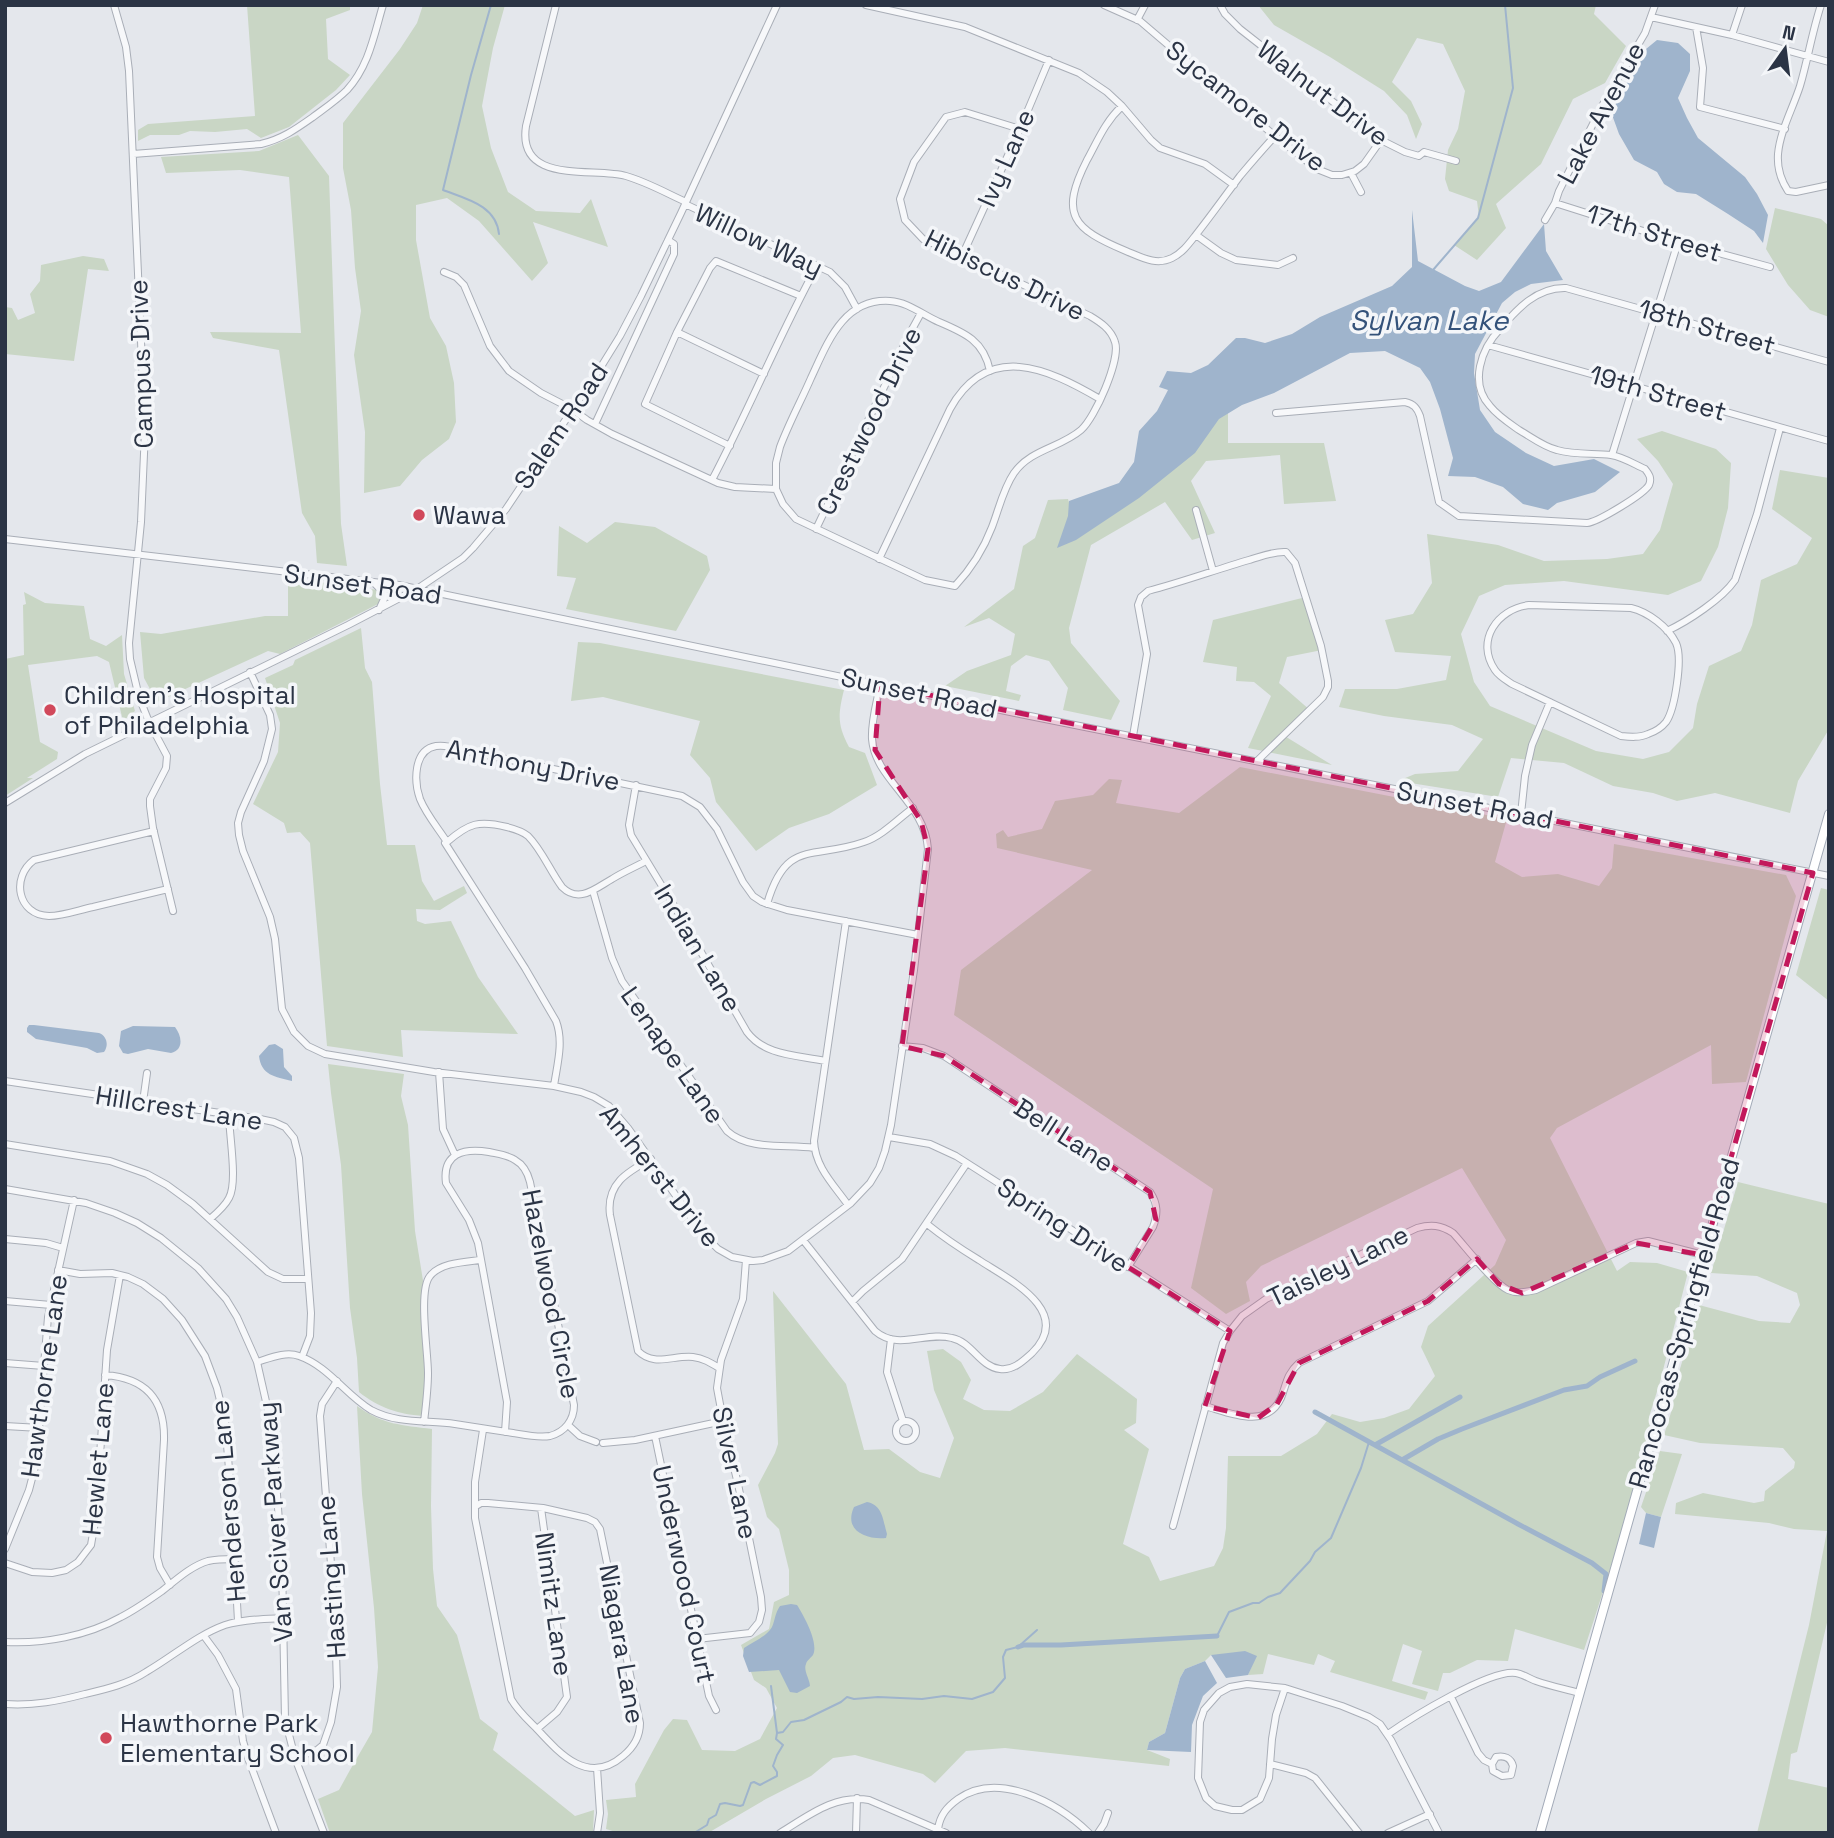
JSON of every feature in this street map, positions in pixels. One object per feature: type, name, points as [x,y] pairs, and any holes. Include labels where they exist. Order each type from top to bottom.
[{"type":"main road","name":"Rancocas-Springfield Road","points":[[1540,1833],[1829,814]]},
{"type":"street","name":"Campus Drive","points":[[114,5],[130,71],[145,422],[142,503],[130,626],[130,659],[139,697],[167,756],[166,768],[150,799],[154,831],[173,911]]},
{"type":"street","points":[[133,153],[261,144],[292,133],[341,96],[356,79],[367,58],[383,5]]},
{"type":"street","name":"Willow Way","points":[[556,5],[525,132],[526,145],[540,164],[552,169],[607,173],[631,178],[833,275],[842,284],[857,309]]},
{"type":"street","name":"Salem Road","points":[[5,803],[72,761],[379,610],[417,589],[463,558],[506,509],[620,336],[668,240],[777,5]]},
{"type":"street","points":[[866,5],[965,27],[1085,76],[1102,87],[1122,106],[1160,148],[1205,164],[1234,185]]},
{"type":"street","name":"Sycamore Drive","points":[[1104,5],[1137,20],[1322,172],[1332,175],[1351,173],[1361,167],[1381,139]]},
{"type":"street","points":[[1137,20],[1145,5]]},
{"type":"street","name":"Walnut Drive","points":[[1220,5],[1231,22],[1381,139],[1419,156],[1424,152],[1456,161]]},
{"type":"street","name":"Lake Avenue","points":[[1545,220],[1608,95],[1645,33],[1654,5]]},
{"type":"street","points":[[1732,35],[1742,5]]},
{"type":"street","points":[[1821,5],[1777,162],[1782,183],[1788,191],[1829,185]]},
{"type":"street","points":[[1651,17],[1732,35],[1829,62]]},
{"type":"street","points":[[1696,27],[1703,68],[1700,107],[1785,129]]},
{"type":"street","name":"Ivy Lane","points":[[962,256],[1049,60]]},
{"type":"street","points":[[1122,106],[1102,130],[1077,180],[1072,200],[1073,211],[1083,227],[1096,237],[1150,261],[1177,256],[1275,136]]},
{"type":"street","name":"Hibiscus Drive","points":[[1020,129],[965,112],[946,117],[914,162],[901,199],[905,220],[923,239],[1096,320],[1111,333],[1117,352],[1100,399]]},
{"type":"street","points":[[1351,173],[1361,192]]},
{"type":"street","name":"17th Street","points":[[1555,203],[1678,242],[1770,267]]},
{"type":"street","points":[[1196,235],[1220,253],[1236,260],[1278,265],[1293,258]]},
{"type":"street","points":[[595,424],[674,254],[674,244],[668,240]]},
{"type":"street","points":[[1612,455],[1678,242]]},
{"type":"street","points":[[730,446],[645,404],[677,332],[709,268],[716,261],[801,296]]},
{"type":"street","points":[[712,480],[817,266]]},
{"type":"street","points":[[444,272],[456,277],[464,285],[490,346],[505,366],[524,382],[612,434],[712,480],[735,487],[776,489]]},
{"type":"street","name":"18th Street","points":[[1488,345],[1513,314],[1534,297],[1552,289],[1562,288],[1829,362]]},
{"type":"street","points":[[879,559],[956,398],[972,381],[990,371],[1017,365],[1057,376],[1100,399],[1090,419],[1079,431],[1038,452],[1019,466],[1006,487],[986,542],[957,585],[925,580],[879,559],[816,530],[796,519],[780,499],[776,489],[776,458],[831,335],[857,309],[886,301],[900,303],[970,337],[982,350],[990,371]]},
{"type":"street","name":"Crestwood Drive","points":[[816,530],[921,313]]},
{"type":"street","points":[[677,332],[764,374]]},
{"type":"street","points":[[1276,414],[1410,403],[1415,406],[1420,416],[1439,502],[1459,516],[1593,523],[1640,494],[1650,481],[1645,469],[1612,455],[1554,450],[1526,434],[1491,408],[1483,397],[1479,380],[1480,363],[1488,345]]},
{"type":"street","name":"19th Street","points":[[1488,345],[1829,442]]},
{"type":"street","points":[[1667,632],[1726,592],[1735,580],[1757,514],[1780,428]]},
{"type":"street","points":[[1196,510],[1213,571]]},
{"type":"street","name":"Sunset Road","points":[[5,539],[417,589],[1829,876]]},
{"type":"street","points":[[1133,736],[1147,654],[1138,608],[1139,600],[1148,592],[1282,551],[1295,563],[1321,646],[1328,681],[1323,697],[1257,761]]},
{"type":"street","points":[[370,582],[384,593],[379,610]]},
{"type":"street","points":[[1529,606],[1630,608],[1642,611],[1667,632],[1678,649],[1679,672],[1666,721],[1655,731],[1642,736],[1621,736],[1512,684],[1493,668],[1487,649],[1495,623],[1507,612],[1529,606]]},
{"type":"street","name":"Amherst Drive","points":[[250,673],[271,717],[272,729],[264,761],[241,812],[238,829],[274,934],[281,1003],[294,1032],[308,1046],[319,1052],[439,1072],[554,1086],[590,1095],[620,1118],[711,1243],[728,1255],[756,1261],[773,1258],[788,1251],[848,1205],[875,1175],[883,1160],[889,1137],[928,849],[924,827],[881,765],[874,746],[873,719],[880,685]]},
{"type":"street","points":[[1521,814],[1532,745],[1550,702]]},
{"type":"street","name":"Anthony Drive","points":[[554,1086],[560,1044],[558,1026],[525,968],[445,843],[447,842],[418,793],[417,771],[419,761],[426,750],[435,746],[458,748],[678,794],[701,807],[718,829],[750,892],[767,904]]},
{"type":"street","name":"Indian Lane","points":[[636,785],[629,830],[747,1032],[754,1041],[768,1049],[825,1061]]},
{"type":"street","points":[[913,808],[869,840],[793,859],[780,871],[767,904],[918,935]]},
{"type":"street","points":[[447,842],[478,823],[496,824],[522,831],[566,890],[577,894],[593,891],[646,861]]},
{"type":"street","points":[[154,831],[34,860],[23,871],[22,898],[31,910],[50,916],[168,889]]},
{"type":"street","name":"Lenape Lane","points":[[593,891],[613,962],[622,981],[727,1132],[748,1143],[814,1148]]},
{"type":"street","points":[[846,921],[814,1148],[821,1168],[848,1205]]},
{"type":"street","name":"Bell Lane","points":[[902,1046],[923,1048],[941,1054],[1150,1192],[1156,1204],[1156,1220],[1128,1267]]},
{"type":"street","points":[[439,1072],[443,1129],[455,1155],[446,1169],[446,1183],[473,1227],[478,1243],[507,1402],[505,1432]]},
{"type":"street","points":[[143,1102],[147,1073]]},
{"type":"street","name":"Hillcrest Lane","points":[[5,1082],[229,1114],[274,1122],[285,1127],[294,1138],[300,1165],[311,1330],[302,1357]]},
{"type":"street","points":[[210,1219],[228,1201],[232,1188],[229,1114]]},
{"type":"street","name":"Spring Drive","points":[[889,1137],[930,1144],[951,1153],[1230,1331]]},
{"type":"street","points":[[5,1144],[132,1167],[167,1185],[210,1219],[268,1272],[283,1279],[308,1279]]},
{"type":"street","name":"Hazelwood Circle","points":[[302,1357],[337,1381],[368,1408],[400,1419],[534,1436],[548,1436],[561,1431],[568,1424],[574,1412],[574,1405],[528,1175],[520,1164],[503,1155],[471,1150],[455,1155]]},
{"type":"street","points":[[651,1158],[619,1181],[609,1202],[638,1351],[653,1359],[701,1358],[719,1367]]},
{"type":"street","points":[[852,1301],[900,1262],[967,1163]]},
{"type":"street","name":"Van Sciver Parkway","points":[[5,1189],[74,1200],[126,1218],[161,1238],[186,1257],[233,1308],[257,1362],[272,1428],[281,1532],[285,1719],[295,1758],[324,1833]]},
{"type":"street","name":"Hawthorne Lane","points":[[5,1549],[32,1481],[36,1463],[51,1305],[74,1200]]},
{"type":"street","points":[[803,1240],[875,1331],[885,1338],[904,1341],[951,1337],[964,1343],[996,1369],[1005,1370],[1022,1362],[1036,1349],[1043,1337],[1044,1318],[1033,1297],[927,1224]]},
{"type":"street","name":"Taisley Lane","points":[[1173,1526],[1219,1356],[1230,1331],[1242,1316],[1266,1299],[1427,1225],[1436,1225],[1453,1233],[1499,1284],[1510,1291],[1522,1293],[1536,1290],[1636,1243],[1648,1241],[1703,1255]]},
{"type":"street","points":[[5,1240],[46,1243],[63,1248]]},
{"type":"street","points":[[1205,1406],[1247,1418],[1268,1414],[1282,1396],[1291,1370],[1299,1363],[1427,1301],[1476,1259]]},
{"type":"street","points":[[424,1422],[428,1380],[425,1286],[437,1270],[480,1260]]},
{"type":"street","name":"Silver Lane","points":[[697,1639],[750,1633],[757,1627],[761,1616],[757,1578],[718,1388],[719,1367],[743,1299],[746,1260]]},
{"type":"street","name":"Henderson Lane","points":[[58,1270],[80,1274],[120,1275],[143,1284],[157,1293],[176,1313],[196,1342],[215,1380],[222,1404],[228,1447],[238,1622]]},
{"type":"street","name":"Hewlet Lane","points":[[5,1563],[32,1572],[52,1573],[66,1570],[78,1562],[92,1545],[96,1524],[107,1350],[120,1275]]},
{"type":"street","points":[[5,1301],[51,1305]]},
{"type":"street","points":[[891,1339],[888,1375],[903,1421]]},
{"type":"street","points":[[257,1362],[287,1354],[302,1357]]},
{"type":"street","points":[[5,1363],[44,1366]]},
{"type":"street","points":[[106,1375],[135,1381],[151,1395],[162,1412],[164,1440],[157,1557],[170,1585]]},
{"type":"street","name":"Hasting Lane","points":[[295,1758],[323,1745],[331,1722],[337,1687],[335,1618],[320,1423],[322,1404],[337,1381]]},
{"type":"street","points":[[568,1424],[579,1436],[599,1443],[654,1436],[723,1421]]},
{"type":"street","points":[[5,1426],[40,1428]]},
{"type":"street","points":[[483,1430],[475,1482],[475,1518],[509,1692],[519,1712],[557,1750],[585,1767],[597,1768],[600,1818],[597,1833]]},
{"type":"street","name":"Underwood Court","points":[[654,1436],[709,1696],[716,1710]]},
{"type":"street","name":"Niagara Lane","points":[[476,1506],[484,1502],[541,1508],[591,1520],[598,1525],[603,1538],[640,1729],[638,1739],[627,1753],[610,1765],[597,1768]]},
{"type":"street","name":"Nimitz Lane","points":[[537,1729],[561,1707],[566,1697],[541,1508]]},
{"type":"street","points":[[5,1642],[44,1641],[106,1625],[129,1613],[201,1564],[220,1559],[235,1559]]},
{"type":"street","points":[[5,1704],[50,1703],[118,1685],[145,1673],[218,1628],[238,1622],[284,1618]]},
{"type":"street","points":[[204,1636],[236,1689],[243,1741],[275,1833]]},
{"type":"street","points":[[1388,1734],[1417,1714],[1500,1674],[1516,1673],[1537,1682],[1579,1693]]},
{"type":"street","points":[[1285,1688],[1276,1715],[1269,1777],[1261,1799],[1242,1810],[1232,1810],[1215,1806],[1206,1798],[1198,1778],[1200,1722],[1204,1710],[1219,1693],[1230,1687],[1247,1684],[1285,1688],[1342,1706],[1380,1724],[1388,1734],[1439,1833]]},
{"type":"street","points":[[1451,1697],[1478,1753],[1492,1764]]},
{"type":"street","points":[[1270,1764],[1306,1773],[1315,1778],[1359,1833]]},
{"type":"street","points":[[938,1829],[940,1817],[951,1803],[984,1787],[1012,1790],[1037,1798],[1057,1808],[1089,1833]]},
{"type":"street","points":[[856,1833],[857,1798]]},
{"type":"street","points":[[780,1833],[830,1803],[857,1798],[876,1802],[946,1833]]},
{"type":"street","points":[[1098,1833],[1108,1813]]},
{"type":"street","points":[[1388,1833],[1430,1814]]},
{"type":"highlighted area","points":[[880,685],[1813,873],[1703,1255],[1636,1243],[1522,1293],[1499,1284],[1477,1259],[1428,1301],[1299,1363],[1277,1404],[1258,1418],[1205,1406],[1230,1331],[1128,1267],[1156,1220],[1150,1192],[944,1056],[902,1046],[928,849],[921,821],[875,750]]},
{"type":"green space","points":[[247,5],[350,5],[350,10],[326,19],[328,59],[350,75],[336,90],[289,127],[261,138],[247,129],[150,135],[138,141],[138,130],[148,124],[255,116]]},
{"type":"green space","points":[[423,5],[505,5],[493,48],[482,106],[491,148],[508,192],[536,211],[580,213],[591,199],[608,247],[533,222],[548,263],[532,281],[479,221],[447,198],[416,205],[416,240],[430,318],[446,346],[454,383],[456,422],[449,439],[422,460],[400,486],[364,493],[365,432],[354,355],[361,311],[351,210],[343,168],[343,123],[400,49],[417,23]]},
{"type":"green space","points":[[1258,5],[1596,5],[1594,14],[1626,46],[1605,83],[1573,99],[1541,164],[1496,204],[1506,228],[1477,260],[1454,245],[1479,217],[1477,201],[1449,191],[1445,179],[1448,150],[1458,129],[1465,91],[1443,44],[1417,38],[1392,82],[1411,101],[1422,124],[1416,139],[1407,115],[1384,91],[1274,25]]},
{"type":"green space","points":[[298,135],[329,176],[341,524],[347,566],[317,563],[315,536],[302,513],[279,350],[213,338],[210,332],[301,333],[289,177],[240,170],[166,173],[161,157],[259,151]]},
{"type":"green space","points":[[1775,208],[1821,219],[1829,226],[1829,317],[1810,310],[1788,285],[1766,249]]},
{"type":"green space","points":[[83,256],[104,259],[109,271],[88,269],[74,361],[5,354],[5,307],[12,308],[18,320],[35,313],[30,294],[40,281],[41,265]]},
{"type":"green space","points":[[1228,407],[1228,443],[1324,443],[1336,501],[1284,504],[1280,455],[1206,461],[1191,481],[1215,533],[1192,540],[1165,502],[1091,545],[1069,628],[1071,643],[1120,701],[1111,720],[1063,710],[1068,688],[1049,661],[1026,655],[1011,666],[1006,691],[1021,695],[1019,701],[945,686],[967,671],[1011,655],[1015,634],[989,618],[964,627],[1014,589],[1023,546],[1035,538],[1048,500],[1068,499],[1077,530]]},
{"type":"green space","points":[[1662,431],[1716,449],[1731,463],[1728,508],[1718,547],[1701,581],[1668,595],[1564,581],[1505,585],[1479,596],[1461,634],[1474,682],[1490,706],[1596,751],[1643,759],[1669,752],[1693,728],[1697,704],[1709,666],[1741,651],[1752,625],[1761,580],[1797,564],[1812,538],[1772,509],[1780,470],[1829,478],[1829,729],[1798,781],[1790,813],[1715,793],[1677,801],[1653,793],[1613,786],[1564,763],[1511,758],[1498,797],[1398,781],[1415,774],[1458,771],[1483,739],[1452,725],[1339,707],[1345,689],[1397,689],[1446,680],[1451,656],[1395,652],[1385,620],[1413,614],[1432,583],[1427,534],[1498,545],[1544,561],[1607,559],[1643,554],[1660,530],[1673,484],[1658,461],[1637,439]]},
{"type":"green space","points":[[615,522],[655,527],[707,556],[710,570],[676,631],[566,609],[576,578],[557,576],[559,526],[587,543]]},
{"type":"green space","points":[[288,578],[378,590],[380,603],[280,654],[268,651],[157,702],[144,678],[140,632],[161,634],[265,616],[288,616]]},
{"type":"green space","points":[[24,592],[45,603],[84,606],[90,639],[106,646],[122,635],[124,674],[135,711],[123,721],[109,662],[97,656],[28,665],[40,742],[58,752],[57,759],[5,796],[5,659],[24,655]]},
{"type":"green space","points":[[1306,597],[1322,650],[1287,657],[1279,683],[1311,711],[1283,735],[1332,765],[1248,748],[1271,696],[1254,682],[1236,681],[1237,667],[1203,662],[1213,620]]},
{"type":"green space","points":[[361,628],[365,668],[372,682],[387,845],[415,845],[422,881],[434,901],[464,886],[467,893],[440,910],[416,909],[417,921],[425,924],[451,921],[478,977],[518,1034],[401,1030],[403,1057],[327,1046],[310,843],[300,832],[287,833],[284,823],[253,804],[278,752],[280,723],[265,678],[293,665],[295,660]]},
{"type":"green space","points":[[578,642],[600,643],[844,690],[840,713],[842,732],[849,747],[865,753],[877,785],[829,814],[789,828],[756,851],[716,802],[710,778],[690,755],[700,721],[603,697],[571,701]]},
{"type":"green space","points":[[1240,767],[1507,819],[1495,862],[1522,877],[1558,874],[1599,886],[1612,868],[1614,844],[1786,875],[1796,896],[1746,1082],[1712,1084],[1711,1045],[1557,1128],[1550,1138],[1617,1271],[1630,1262],[1657,1263],[1688,1272],[1649,1417],[1652,1422],[1620,1537],[1584,1650],[1515,1629],[1508,1661],[1477,1660],[1450,1673],[1443,1673],[1438,1691],[1412,1684],[1422,1651],[1403,1644],[1392,1681],[1428,1692],[1425,1700],[1330,1672],[1335,1661],[1318,1654],[1314,1665],[1268,1654],[1263,1674],[1248,1675],[1256,1656],[1211,1655],[1205,1661],[1185,1669],[1165,1733],[1149,1742],[1147,1750],[1170,1759],[1169,1766],[1005,1748],[966,1751],[935,1783],[923,1774],[855,1755],[833,1758],[811,1776],[708,1833],[619,1833],[606,1829],[606,1800],[636,1797],[635,1784],[664,1730],[673,1719],[687,1720],[702,1750],[735,1751],[760,1739],[777,1708],[766,1688],[754,1680],[741,1645],[769,1629],[774,1602],[789,1595],[789,1570],[779,1529],[767,1517],[758,1485],[778,1444],[773,1291],[846,1384],[864,1450],[889,1449],[920,1472],[940,1478],[954,1438],[934,1390],[927,1351],[943,1349],[961,1362],[971,1380],[963,1399],[984,1410],[1010,1411],[1043,1392],[1077,1354],[1137,1399],[1136,1423],[1124,1430],[1149,1449],[1123,1544],[1149,1557],[1160,1581],[1214,1566],[1223,1548],[1226,1528],[1228,1456],[1281,1456],[1317,1434],[1332,1414],[1360,1422],[1384,1418],[1409,1409],[1435,1376],[1421,1347],[1428,1326],[1495,1265],[1506,1240],[1462,1168],[1261,1266],[1246,1282],[1250,1301],[1226,1314],[1191,1288],[1213,1189],[954,1015],[961,970],[1092,870],[997,848],[996,834],[1003,830],[1008,837],[1042,829],[1055,801],[1093,795],[1109,779],[1122,780],[1116,803],[1179,813]]},
{"type":"green space","points":[[1821,888],[1829,890],[1829,1001],[1796,975]]},
{"type":"green space","points":[[328,1064],[404,1074],[401,1096],[408,1125],[415,1231],[425,1293],[428,1364],[423,1416],[389,1409],[359,1392],[350,1308],[341,1165]]},
{"type":"green space","points":[[1738,1182],[1829,1204],[1829,1614],[1797,1752],[1791,1754],[1788,1779],[1829,1788],[1829,1833],[1757,1833],[1809,1625],[1827,1531],[1675,1514],[1676,1503],[1703,1493],[1754,1503],[1764,1501],[1765,1491],[1794,1468],[1795,1462],[1783,1448],[1700,1443],[1664,1435],[1673,1406],[1674,1389],[1699,1305],[1759,1321],[1790,1323],[1800,1305],[1797,1293],[1757,1276],[1711,1273]]},
{"type":"green space","points":[[357,1406],[384,1421],[432,1429],[431,1506],[437,1606],[457,1635],[480,1719],[498,1733],[493,1750],[575,1816],[594,1810],[593,1833],[330,1833],[318,1799],[339,1790],[372,1732],[378,1667]]},
{"type":"green space","points":[[1660,1451],[1682,1454],[1661,1517],[1646,1513],[1641,1507]]},
{"type":"water","points":[[1657,40],[1678,43],[1690,54],[1690,71],[1678,98],[1698,138],[1745,177],[1757,194],[1768,215],[1763,243],[1754,231],[1696,194],[1677,192],[1664,184],[1657,172],[1634,160],[1619,134],[1611,112],[1646,49]]},
{"type":"water","name":"Sylvan Lake","points":[[1412,210],[1418,261],[1479,291],[1501,282],[1544,224],[1546,251],[1563,280],[1531,284],[1502,303],[1475,354],[1474,373],[1480,410],[1495,432],[1526,453],[1554,466],[1594,459],[1620,472],[1595,492],[1557,503],[1548,510],[1523,504],[1503,487],[1475,477],[1448,476],[1453,458],[1440,409],[1430,382],[1420,368],[1385,351],[1350,353],[1274,393],[1242,405],[1219,419],[1195,453],[1139,498],[1076,540],[1057,548],[1068,516],[1069,501],[1119,483],[1134,462],[1139,431],[1157,411],[1168,390],[1159,387],[1167,371],[1191,373],[1208,365],[1236,338],[1265,343],[1292,334],[1320,317],[1392,286],[1412,267]]},
{"type":"water","points":[[29,1025],[99,1033],[105,1038],[106,1046],[104,1052],[97,1053],[87,1048],[36,1039],[27,1032]]},
{"type":"water","points":[[133,1026],[175,1027],[180,1046],[171,1053],[148,1049],[123,1053],[119,1046],[121,1031]]},
{"type":"water","points":[[275,1044],[283,1049],[284,1067],[292,1076],[292,1081],[270,1074],[260,1062],[259,1056],[269,1045]]},
{"type":"water","points":[[867,1502],[879,1510],[886,1538],[871,1537],[854,1528],[851,1515],[854,1507]]},
{"type":"water","points":[[1646,1513],[1661,1517],[1654,1548],[1639,1544]]},
{"type":"water","points":[[797,1605],[800,1610],[814,1644],[813,1655],[805,1666],[810,1686],[797,1693],[790,1692],[779,1670],[749,1672],[743,1656],[744,1648],[772,1627],[780,1606]]},
{"type":"water","points":[[1245,1651],[1257,1656],[1248,1675],[1226,1678],[1211,1655]]},
{"type":"water","points":[[1205,1661],[1217,1683],[1203,1696],[1192,1725],[1191,1752],[1147,1750],[1149,1742],[1165,1733],[1185,1669]]},
{"type":"waterway","points":[[491,5],[443,190],[470,200],[486,210],[497,224],[499,234]]},
{"type":"waterway","points":[[1433,270],[1478,218],[1513,88],[1505,5]]},
{"type":"waterway","points":[[1402,1460],[1438,1439],[1564,1390],[1587,1386],[1635,1361]]},
{"type":"waterway","points":[[1375,1445],[1460,1397]]},
{"type":"waterway","points":[[1315,1412],[1592,1563],[1606,1574],[1604,1591]]},
{"type":"waterway","points":[[1217,1636],[1229,1612],[1280,1593],[1315,1552],[1331,1538],[1361,1468],[1369,1442]]},
{"type":"waterway","points":[[777,1733],[783,1732],[791,1722],[804,1720],[847,1697],[922,1699],[944,1696],[972,1699],[993,1692],[1005,1678],[1003,1657],[1006,1650],[1018,1647],[1037,1630]]},
{"type":"waterway","points":[[1018,1647],[1217,1636]]},
{"type":"waterway","points":[[694,1833],[716,1815],[720,1804],[743,1805],[751,1783],[760,1785],[777,1776],[773,1766],[783,1745],[776,1739],[771,1686]]},
{"type":"place","name":"Wawa","points":[[419,515]]},
{"type":"place","name":"Children's Hospital of Philadelphia","points":[[50,710]]},
{"type":"place","name":"Hawthorne Park Elementary School","points":[[106,1738]]}]
